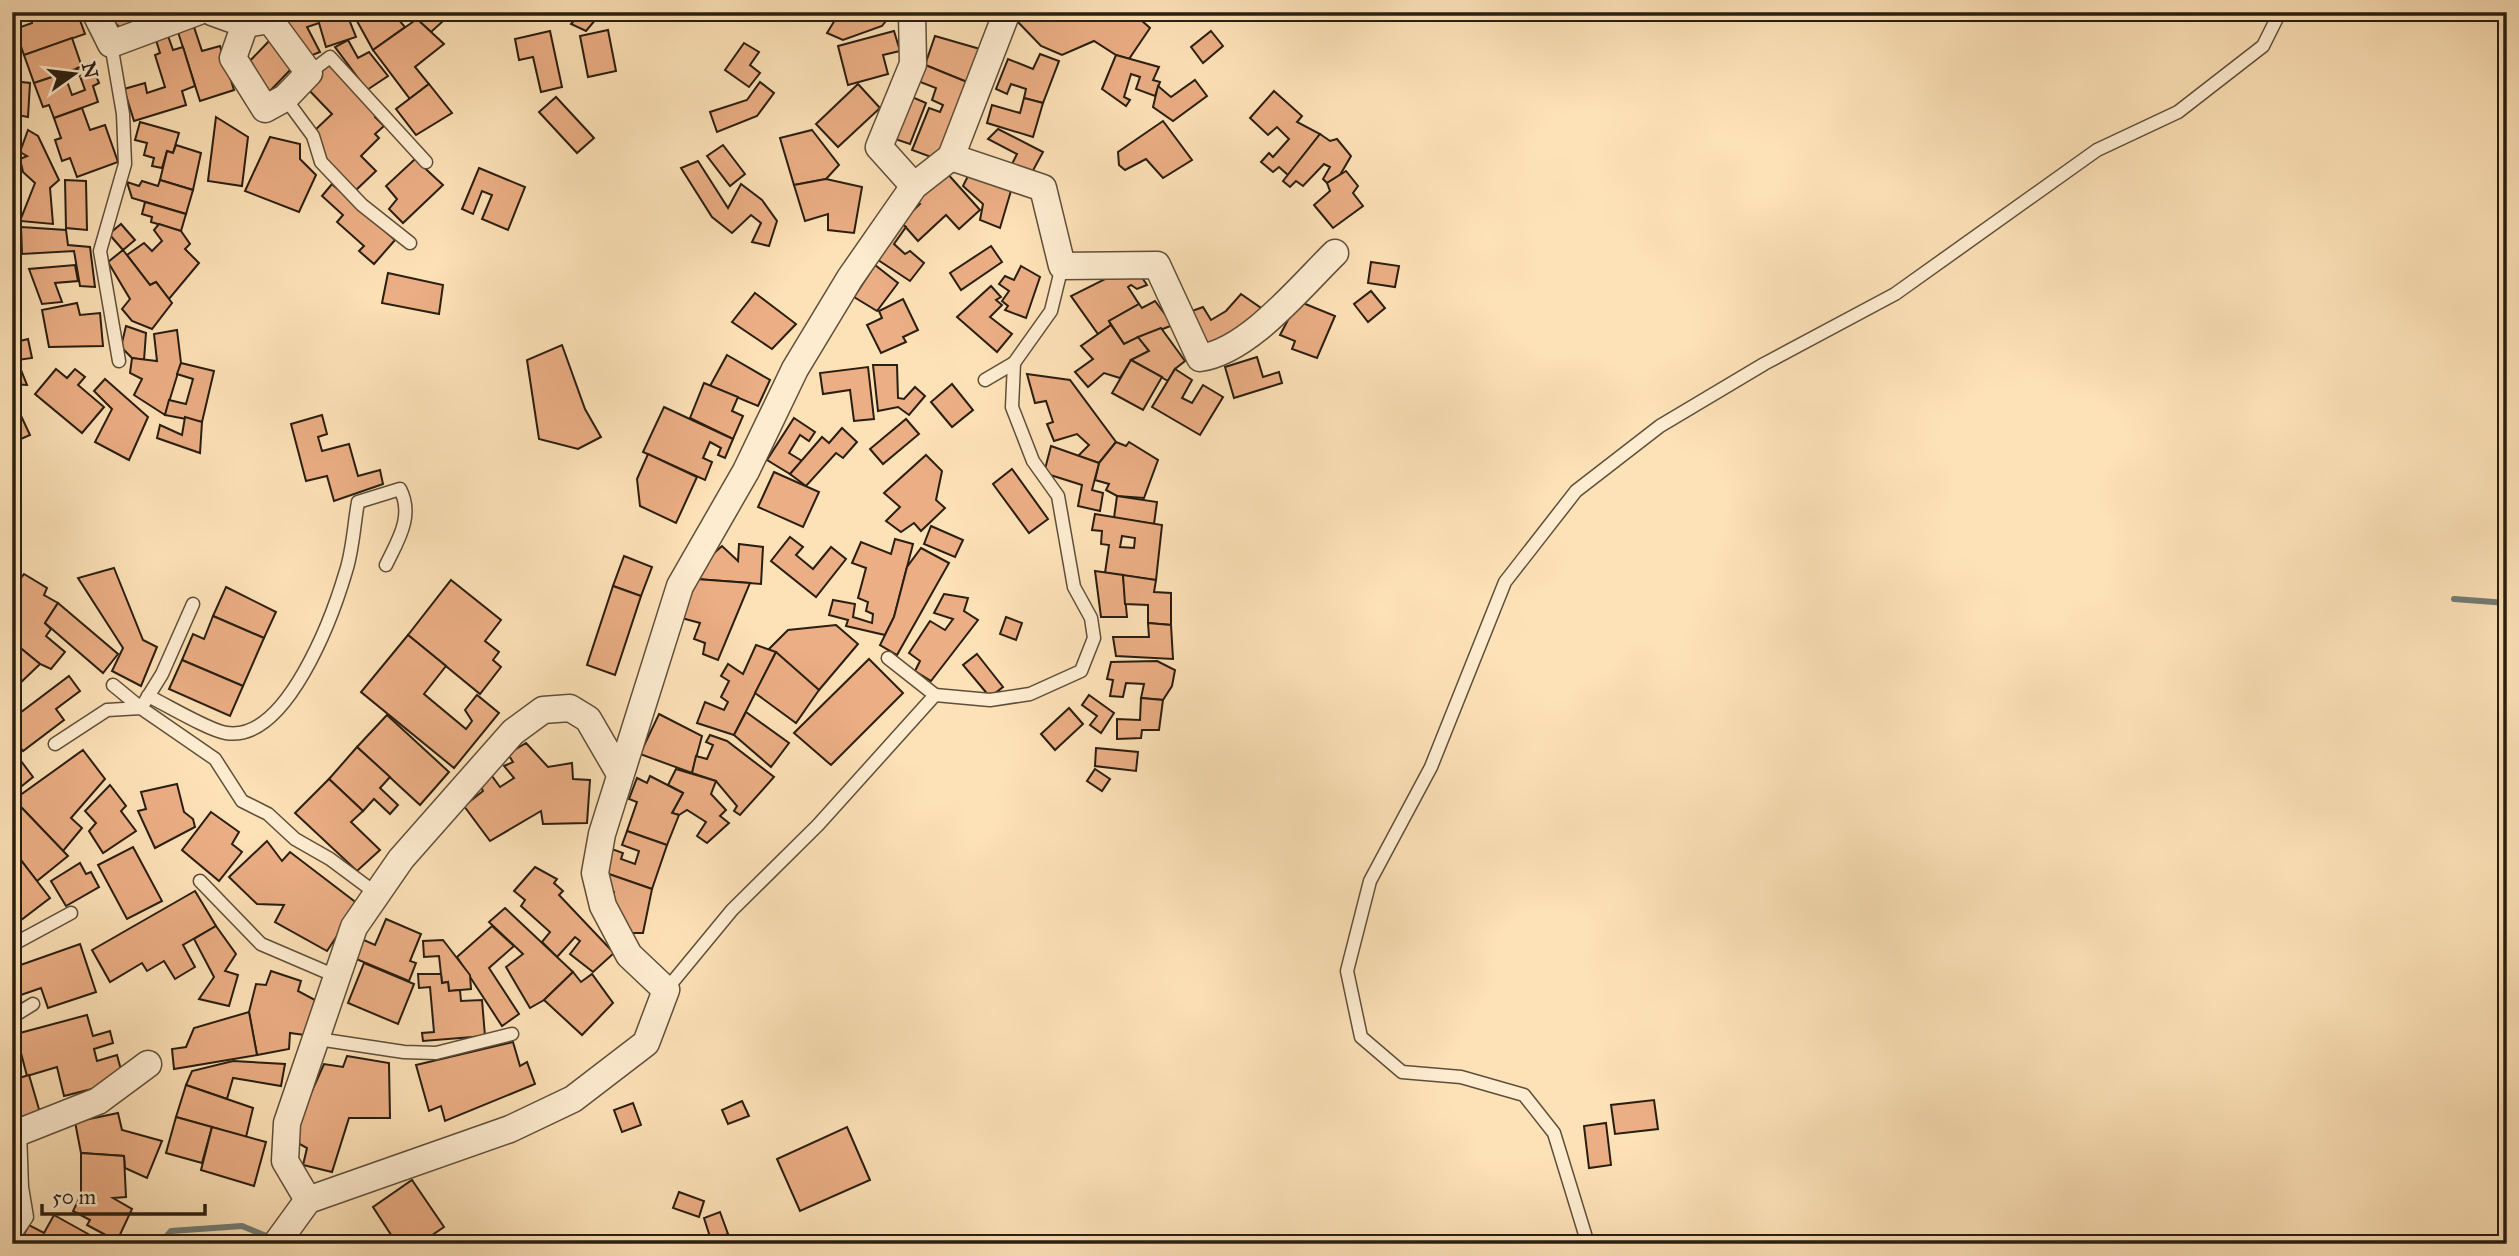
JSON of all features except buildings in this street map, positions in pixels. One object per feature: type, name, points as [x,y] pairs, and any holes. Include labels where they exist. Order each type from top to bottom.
[{"type":"street","points":[[95,12],[111,44],[197,12]]},
{"type":"street","points":[[212,12],[245,24],[270,20],[309,73],[285,98],[265,109],[233,58],[245,24]]},
{"type":"street","points":[[912,12],[913,64],[879,147],[915,186]]},
{"type":"street","points":[[281,1235],[308,1200],[510,1129],[573,1098],[646,1043],[666,990],[629,955],[603,906],[595,873],[602,834],[680,586],[746,471],[795,369],[850,278],[915,186],[951,157],[1007,12]]},
{"type":"street","points":[[951,157],[1043,188],[1062,265],[1157,265],[1200,358],[1217,355],[1261,325],[1335,253]]},
{"type":"street","points":[[308,1200],[285,1161],[287,1123],[318,1039],[354,927],[401,859],[513,732],[543,710],[570,708],[588,719],[620,774]]},
{"type":"street","points":[[16,1133],[98,1101],[148,1064]]},
{"type":"lane","points":[[1588,1244],[1554,1133],[1524,1095],[1461,1077],[1402,1072],[1361,1037],[1347,971],[1370,881],[1431,766],[1505,582],[1576,491],[1660,426],[1765,364],[1895,294],[2097,150],[2178,112],[2263,46],[2280,12]]},
{"type":"lane","points":[[111,44],[123,114],[125,164],[100,251],[118,361]]},
{"type":"lane","points":[[309,73],[330,57],[426,162]]},
{"type":"lane","points":[[285,98],[313,136],[321,162],[362,205],[410,243]]},
{"type":"lane","points":[[985,380],[1014,363],[1051,312],[1062,265]]},
{"type":"lane","points":[[888,659],[935,695],[990,700],[1030,694],[1081,671],[1094,638],[1091,618],[1074,587],[1058,496],[1033,461],[1012,407],[1014,363]]},
{"type":"lane","points":[[113,685],[145,702],[226,733],[253,729],[272,715],[303,678],[347,570],[358,502],[400,489],[404,497],[405,526],[386,565]]},
{"type":"lane","points":[[55,744],[107,710],[145,702],[162,674],[192,604]]},
{"type":"lane","points":[[666,990],[732,910],[818,825],[935,695]]},
{"type":"lane","points":[[145,702],[215,759],[242,801],[268,814],[295,839],[330,859],[377,894]]},
{"type":"lane","points":[[200,881],[261,944],[338,976]]},
{"type":"lane","points":[[12,945],[71,913]]},
{"type":"lane","points":[[12,1017],[33,1004]]},
{"type":"lane","points":[[318,1039],[404,1052],[436,1052],[512,1034]]},
{"type":"lane","points":[[12,1239],[27,1217],[16,1133]]},
{"type":"waterway","points":[[2454,599],[2507,603]]},
{"type":"waterway","points":[[160,1244],[171,1231],[242,1226],[271,1238]]}]
